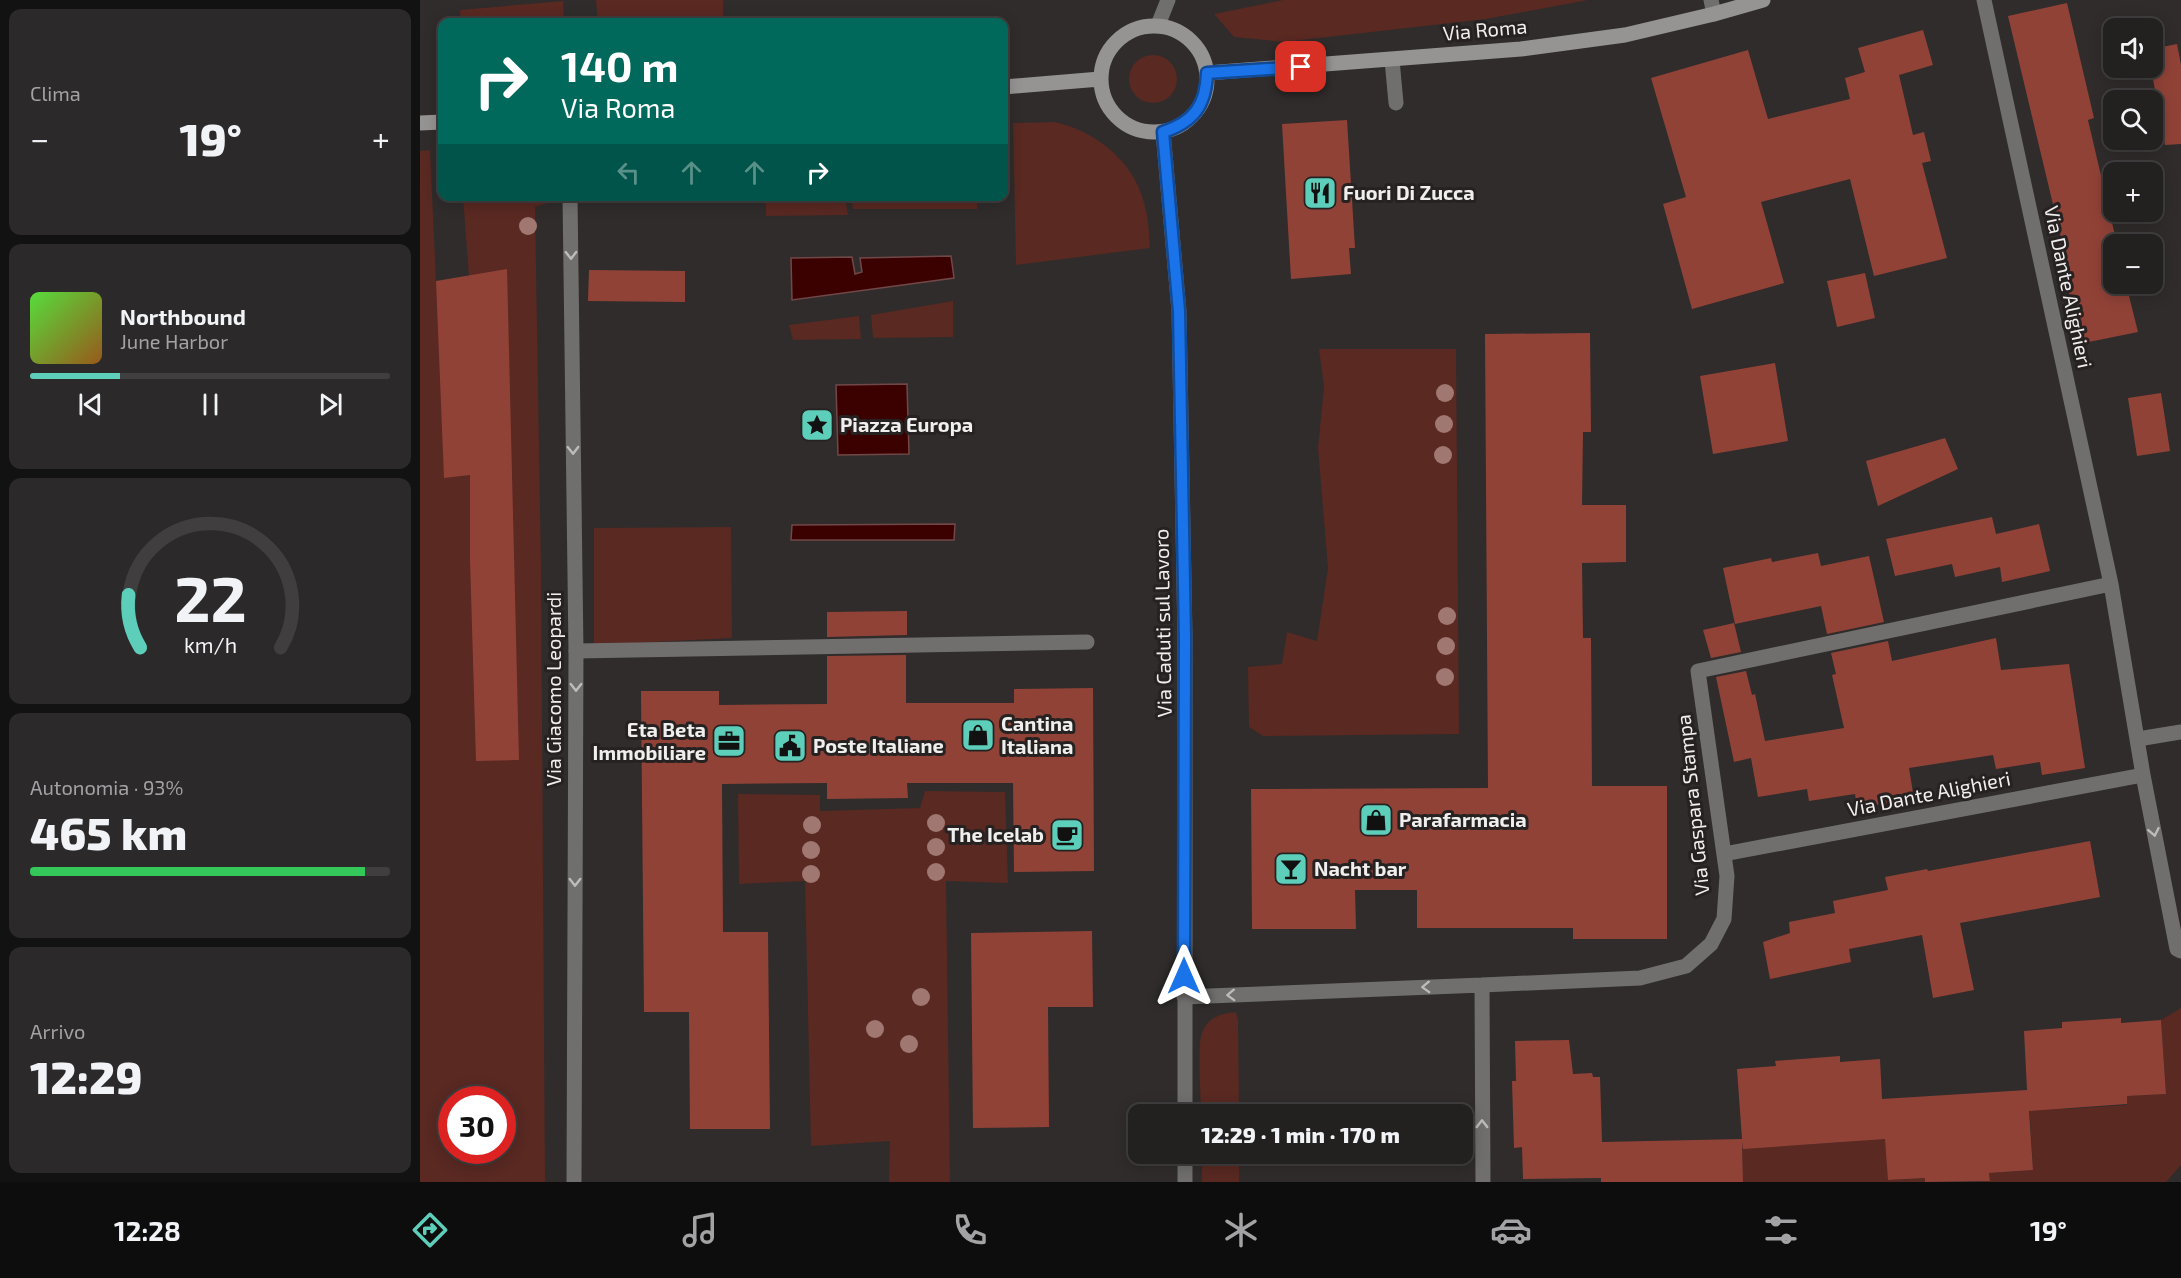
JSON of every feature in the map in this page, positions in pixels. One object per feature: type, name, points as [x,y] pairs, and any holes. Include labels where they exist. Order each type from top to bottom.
[{"type":"street","points":[[1158,25],[1168,0]]},
{"type":"street","name":"Via Roma","points":[[1207,73],[1521,49],[1625,35],[1713,7],[1763,0]]},
{"type":"street","name":"Via Dante Alighieri","points":[[1984,0],[2111,584],[2143,775],[2177,949],[2181,951]]},
{"type":"street","points":[[1158,25],[1176,30],[1191,41],[1202,56],[1207,73],[1207,89],[1192,117],[1179,127],[1163,132],[1145,132],[1127,126],[1113,114],[1103,98],[1100,80],[1103,62],[1111,46],[1124,34],[1141,27],[1158,25]]},
{"type":"street","points":[[1392,60],[1396,103]]},
{"type":"street","points":[[1008,87],[1100,80]]},
{"type":"street","points":[[420,123],[438,122]]},
{"type":"street","name":"Via Caduti sul Lavoro","points":[[1163,132],[1179,311],[1185,638],[1185,1104]]},
{"type":"street","name":"Via Giacomo Leopardi","points":[[570,201],[576,651],[574,1182]]},
{"type":"street","name":"Via Gaspara Stampa","points":[[1184,997],[1641,978],[1686,966],[1711,944],[1724,919],[1726,876],[1698,671],[2111,584]]},
{"type":"street","points":[[576,651],[1087,642]]},
{"type":"street","points":[[2138,739],[2181,732]]},
{"type":"street","name":"Via Dante Alighieri","points":[[1724,854],[2143,775]]},
{"type":"street","points":[[1482,985],[1483,1182]]},
{"type":"street","points":[[1185,1164],[1185,1182]]},
{"type":"shaded area","points":[[596,0],[723,0],[723,18],[598,18]]},
{"type":"shaded area","points":[[1283,0],[1588,0],[1486,19],[1284,42],[1234,37],[1214,14]]},
{"type":"shaded area","points":[[563,1],[564,18],[461,18],[460,10]]},
{"type":"shaded area","points":[[1148,55],[1158,55],[1170,62],[1177,74],[1177,84],[1170,96],[1158,103],[1148,103],[1133,92],[1129,84],[1129,74],[1140,59]]},
{"type":"shaded area","points":[[1055,122],[1101,142],[1125,165],[1142,194],[1148,220],[1150,248],[1016,265],[1013,123]]},
{"type":"shaded area","points":[[430,150],[436,282],[469,276],[463,201],[547,201],[547,203],[535,207],[541,567],[545,1182],[420,1182],[420,151]]},
{"type":"shaded area","points":[[766,201],[846,201],[848,215],[766,216]]},
{"type":"shaded area","points":[[852,201],[977,201],[977,209],[853,209]]},
{"type":"shaded area","points":[[951,256],[954,278],[792,300],[791,258],[852,257],[855,274],[862,272],[860,258]]},
{"type":"shaded area","points":[[953,301],[953,337],[873,338],[871,315]]},
{"type":"shaded area","points":[[859,316],[861,339],[793,340],[789,325]]},
{"type":"shaded area","points":[[1319,349],[1456,349],[1459,734],[1263,736],[1249,727],[1248,667],[1282,664],[1287,632],[1317,641],[1328,568],[1318,448],[1324,387]]},
{"type":"shaded area","points":[[907,384],[909,454],[838,455],[836,385]]},
{"type":"shaded area","points":[[955,524],[954,540],[791,540],[792,525]]},
{"type":"shaded area","points":[[731,527],[732,638],[594,645],[594,528]]},
{"type":"shaded area","points":[[925,791],[1005,792],[1008,883],[946,881],[950,1182],[889,1182],[890,1141],[811,1146],[805,881],[739,884],[738,794],[820,795],[820,811],[920,808]]},
{"type":"shaded area","points":[[2181,1008],[2181,1165],[2166,1182],[1971,1182],[1990,1181],[1989,1173],[2033,1170],[2029,1103],[2066,1109],[2127,1105],[2127,1096],[2166,1094],[2161,1020]]},
{"type":"shaded area","points":[[1236,1012],[1238,1020],[1239,1104],[1201,1104],[1199,1060],[1202,1033],[1211,1020]]},
{"type":"shaded area","points":[[1885,1130],[1889,1180],[1925,1178],[1925,1182],[1743,1182],[1742,1142],[1780,1146],[1843,1142]]},
{"type":"shaded area","points":[[1202,1164],[1239,1164],[1239,1182],[1202,1182]]},
{"type":"building","points":[[2067,3],[2094,118],[2088,120],[2103,184],[2103,222],[2112,222],[2115,234],[2103,234],[2103,294],[2128,294],[2138,332],[2079,344],[2059,242],[2062,242],[2008,16]]},
{"type":"building","points":[[1923,30],[1933,65],[1899,75],[1913,135],[1924,132],[1931,161],[1922,163],[1947,258],[1874,276],[1850,179],[1761,202],[1784,283],[1692,309],[1663,204],[1686,197],[1651,78],[1748,50],[1768,119],[1850,99],[1845,78],[1865,72],[1858,48]]},
{"type":"building","points":[[2177,44],[2181,65],[2181,144],[2165,145],[2163,90],[2155,90],[2153,78],[2163,78],[2163,47]]},
{"type":"building","points":[[1347,120],[1355,248],[1349,248],[1351,274],[1291,279],[1282,124]]},
{"type":"building","points":[[507,269],[519,760],[476,761],[470,475],[444,478],[436,281]]},
{"type":"building","points":[[589,270],[685,271],[685,302],[588,301]]},
{"type":"building","points":[[1865,273],[1875,318],[1837,327],[1827,281]]},
{"type":"building","points":[[1590,333],[1591,432],[1583,432],[1582,505],[1626,505],[1626,562],[1582,563],[1583,638],[1591,638],[1592,786],[1667,786],[1667,939],[1573,939],[1573,928],[1417,928],[1417,890],[1355,890],[1356,929],[1252,929],[1251,789],[1488,788],[1485,334]]},
{"type":"building","points":[[1775,363],[1788,441],[1713,454],[1700,376]]},
{"type":"building","points":[[2161,393],[2170,451],[2137,456],[2128,398]]},
{"type":"building","points":[[1945,438],[1958,469],[1878,506],[1866,461]]},
{"type":"building","points":[[1992,517],[1996,534],[2039,524],[2050,571],[2002,582],[2000,567],[1955,577],[1952,564],[1895,576],[1886,539]]},
{"type":"building","points":[[1818,553],[1821,566],[1869,556],[1884,622],[1827,634],[1821,606],[1735,624],[1723,568],[1771,558],[1772,562]]},
{"type":"building","points":[[907,611],[907,635],[827,637],[827,612]]},
{"type":"building","points":[[1734,623],[1741,652],[1711,658],[1703,630]]},
{"type":"building","points":[[1996,638],[2001,670],[2069,664],[2085,768],[2042,775],[2040,762],[1996,769],[1993,755],[1909,768],[1914,799],[1857,808],[1855,794],[1809,801],[1807,789],[1758,797],[1751,758],[1734,762],[1716,677],[1746,671],[1752,695],[1755,694],[1765,741],[1844,728],[1832,675],[1836,674],[1831,653],[1888,641],[1892,661]]},
{"type":"building","points":[[906,655],[906,703],[1014,703],[1014,689],[1093,688],[1094,871],[1014,872],[1013,783],[907,783],[908,798],[827,799],[827,783],[722,784],[723,932],[768,932],[770,1129],[690,1129],[689,1012],[644,1012],[641,691],[719,691],[719,705],[827,704],[827,656]]},
{"type":"building","points":[[2090,841],[2100,897],[1960,923],[1974,990],[1933,998],[1922,935],[1849,949],[1851,962],[1770,979],[1763,942],[1790,933],[1789,922],[1835,913],[1833,901],[1888,890],[1885,877]]},
{"type":"building","points":[[1092,931],[1093,1007],[1048,1007],[1049,1127],[973,1128],[971,933]]},
{"type":"building","points":[[2121,1018],[2121,1023],[2161,1020],[2166,1094],[2127,1096],[2127,1104],[2029,1111],[2033,1170],[1989,1173],[1990,1181],[1925,1182],[1925,1178],[1888,1180],[1885,1139],[1743,1149],[1742,1142],[1743,1182],[1601,1182],[1601,1178],[1523,1179],[1522,1147],[1514,1148],[1512,1081],[1516,1081],[1515,1041],[1569,1040],[1573,1074],[1592,1073],[1593,1077],[1600,1077],[1602,1142],[1742,1139],[1737,1069],[1776,1066],[1775,1061],[1840,1056],[1840,1062],[1880,1059],[1882,1099],[2027,1090],[2024,1031],[2062,1028],[2062,1022]]},
{"type":"place","name":"Fuori Di Zucca","points":[[1320,193]]},
{"type":"place","name":"Piazza Europa","points":[[817,425]]},
{"type":"place","name":"Cantina Italiana","points":[[978,735]]},
{"type":"place","name":"Eta Beta Immobiliare","points":[[729,741]]},
{"type":"place","name":"Poste Italiane","points":[[790,746]]},
{"type":"place","name":"Parafarmacia","points":[[1376,820]]},
{"type":"place","name":"The Icelab","points":[[1067,835]]},
{"type":"place","name":"Nacht bar","points":[[1291,869]]},
{"type":"route","points":[[1184,976],[1185,638],[1179,311],[1163,132],[1179,127],[1192,117],[1207,89],[1207,73],[1301,67]]}]
